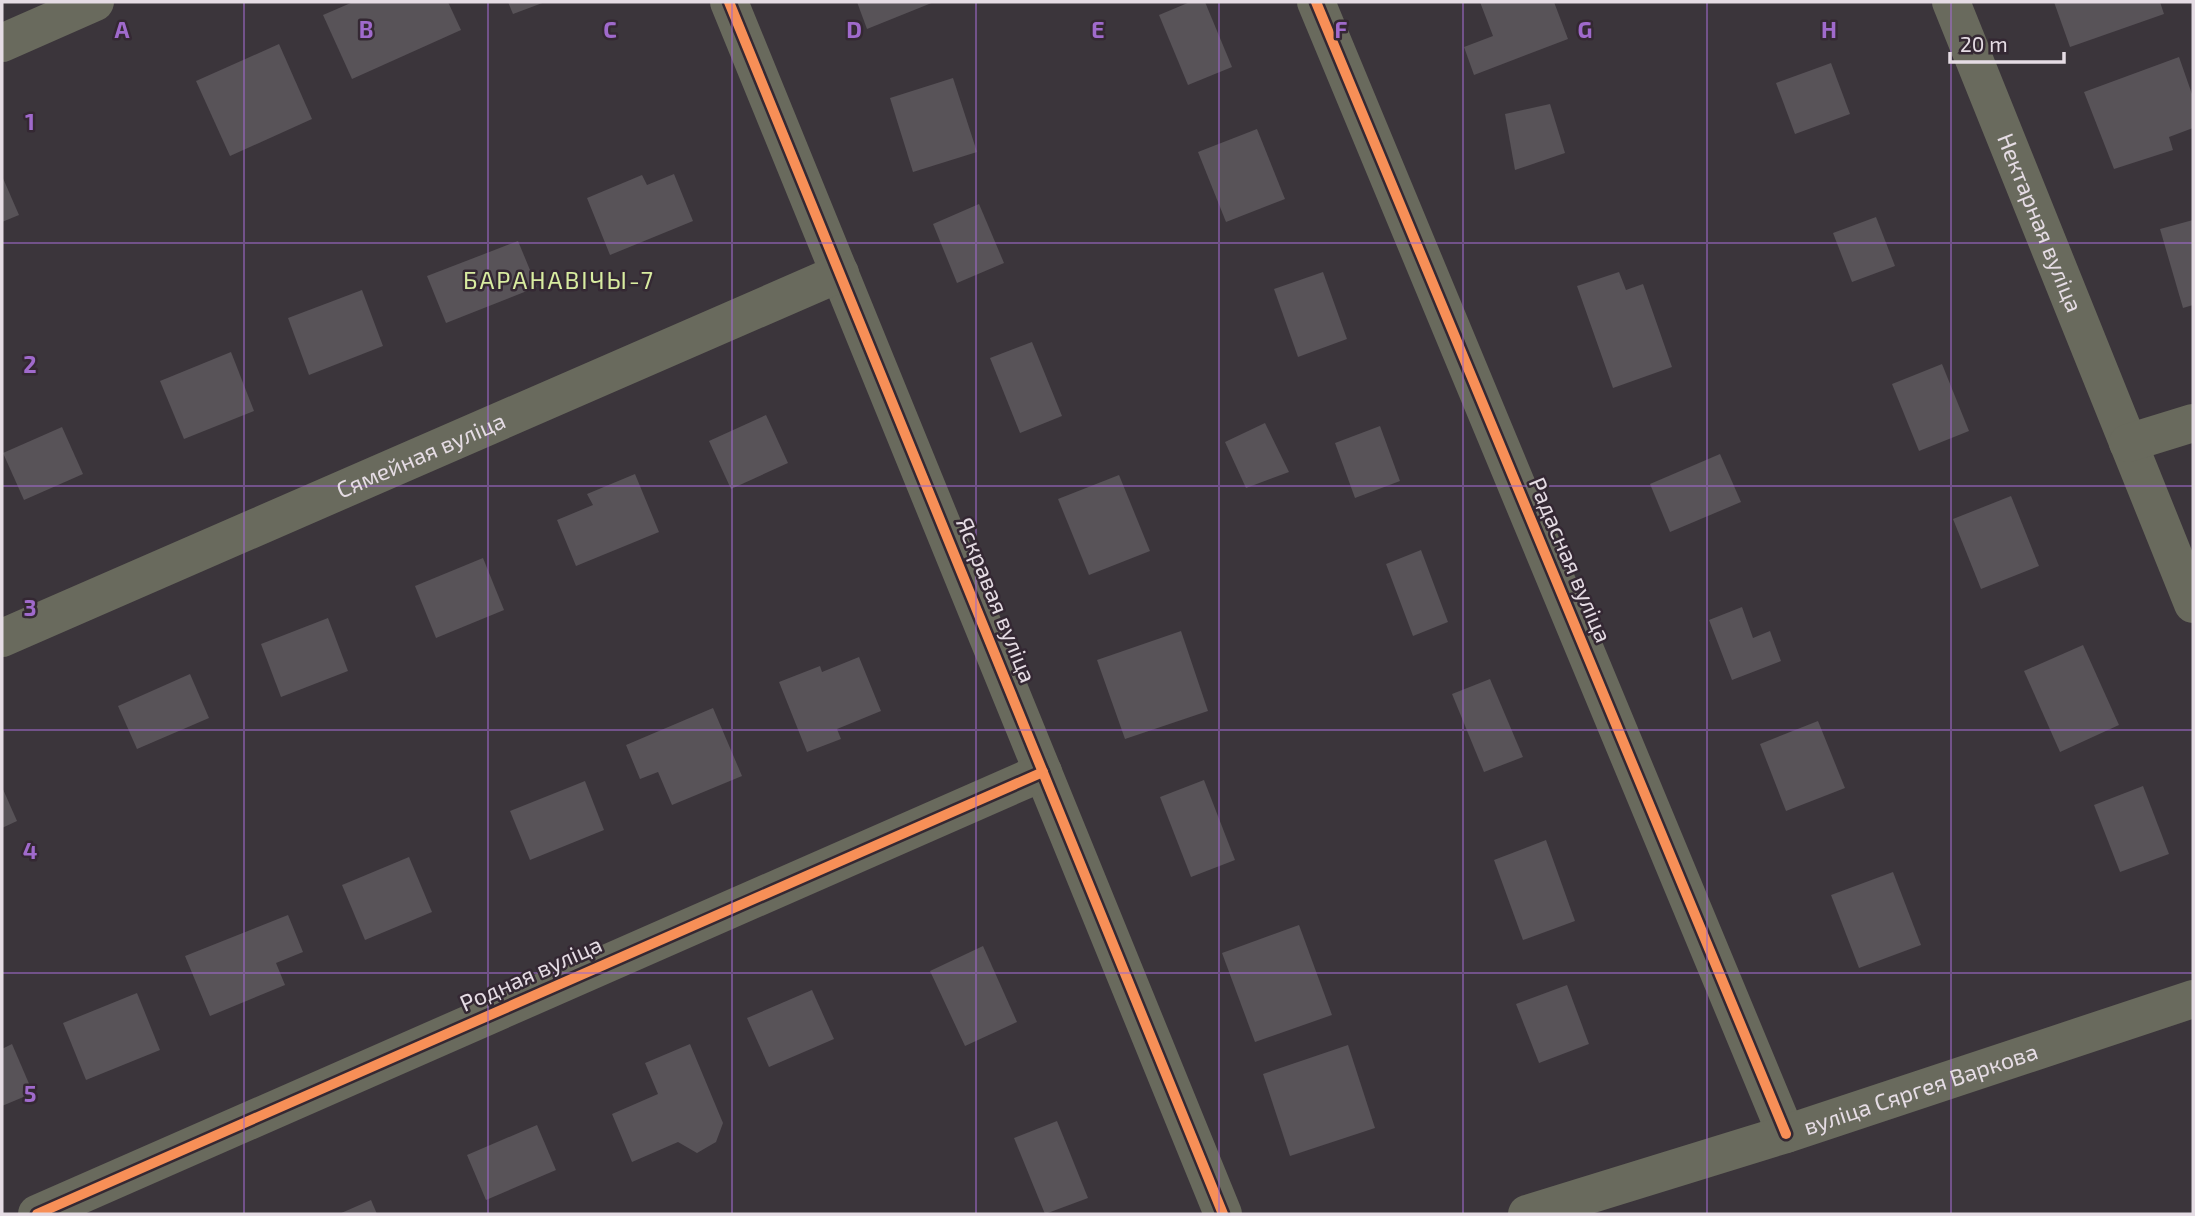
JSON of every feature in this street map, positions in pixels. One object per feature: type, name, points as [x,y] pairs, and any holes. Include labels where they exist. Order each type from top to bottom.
[{"type":"street","points":[[2,43],[94,2]]},
{"type":"street","name":"Яскравая вуліца","points":[[729,2],[1223,1214]]},
{"type":"street","name":"Радасная вуліца","points":[[1316,2],[1786,1134]]},
{"type":"street","name":"Нектарная вуліца","points":[[1951,2],[2193,604]]},
{"type":"street","name":"Сямейная вуліца","points":[[2,638],[840,273]]},
{"type":"street","points":[[2128,443],[2193,423]]},
{"type":"street","name":"Родная вуліца","points":[[37,1214],[1043,772]]},
{"type":"street","name":"вуліца Сяргея Варкова","points":[[1527,1214],[1786,1134],[2193,999]]},
{"type":"building","points":[[353,2],[448,2],[461,30],[352,79],[323,15]]},
{"type":"building","points":[[508,2],[545,2],[513,14]]},
{"type":"building","points":[[857,2],[934,2],[867,29]]},
{"type":"building","points":[[1190,2],[1205,2],[1232,67],[1188,85],[1159,15]]},
{"type":"building","points":[[1480,2],[1554,2],[1568,39],[1474,75],[1464,47],[1493,36]]},
{"type":"building","points":[[2054,2],[2160,2],[2164,14],[2070,47]]},
{"type":"building","points":[[279,44],[312,119],[230,156],[196,81]]},
{"type":"building","points":[[2179,57],[2193,97],[2193,128],[2169,137],[2173,150],[2114,169],[2084,92]]},
{"type":"building","points":[[1831,63],[1850,114],[1795,134],[1776,83]]},
{"type":"building","points":[[953,78],[977,152],[913,172],[890,98]]},
{"type":"building","points":[[1550,104],[1565,153],[1515,170],[1505,114]]},
{"type":"building","points":[[1257,129],[1285,199],[1226,222],[1198,152]]},
{"type":"building","points":[[674,174],[693,221],[610,255],[587,198],[642,175],[647,185]]},
{"type":"building","points":[[2,176],[19,215],[2,222]]},
{"type":"building","points":[[979,204],[1004,263],[957,283],[933,224]]},
{"type":"building","points":[[1876,217],[1895,266],[1852,282],[1833,233]]},
{"type":"building","points":[[2193,220],[2193,305],[2183,308],[2160,229]]},
{"type":"building","points":[[518,241],[537,287],[446,323],[427,276]]},
{"type":"building","points":[[1323,272],[1347,339],[1298,357],[1274,289]]},
{"type":"building","points":[[1619,272],[1626,290],[1643,284],[1672,367],[1613,388],[1577,286]]},
{"type":"building","points":[[362,290],[383,346],[309,375],[288,318]]},
{"type":"building","points":[[1032,342],[1062,416],[1020,433],[990,358]]},
{"type":"building","points":[[231,352],[254,411],[184,439],[160,381]]},
{"type":"building","points":[[1942,364],[1969,431],[1919,451],[1892,384]]},
{"type":"building","points":[[766,415],[788,463],[731,489],[709,441]]},
{"type":"building","points":[[1265,423],[1289,472],[1246,488],[1225,442]]},
{"type":"building","points":[[1380,426],[1400,481],[1355,498],[1335,443]]},
{"type":"building","points":[[62,427],[83,474],[24,500],[3,453]]},
{"type":"building","points":[[1720,454],[1741,502],[1670,532],[1650,484]]},
{"type":"building","points":[[635,474],[659,532],[576,566],[557,520],[593,505],[587,494]]},
{"type":"building","points":[[1119,475],[1150,551],[1089,575],[1058,499]]},
{"type":"building","points":[[2011,496],[2039,566],[1981,589],[1953,519]]},
{"type":"building","points":[[1421,550],[1448,622],[1413,636],[1386,564]]},
{"type":"building","points":[[483,558],[504,610],[436,638],[415,586]]},
{"type":"building","points":[[1742,607],[1753,638],[1770,631],[1781,661],[1732,680],[1709,620]]},
{"type":"building","points":[[328,618],[348,671],[281,697],[261,644]]},
{"type":"building","points":[[1181,631],[1208,711],[1125,739],[1097,660]]},
{"type":"building","points":[[2083,645],[2119,725],[2060,752],[2024,671]]},
{"type":"building","points":[[859,657],[881,711],[837,729],[841,739],[807,752],[779,682],[820,666],[822,672]]},
{"type":"building","points":[[190,674],[209,718],[137,749],[118,706]]},
{"type":"building","points":[[1490,679],[1523,757],[1484,772],[1452,694]]},
{"type":"building","points":[[713,708],[742,776],[672,805],[658,772],[640,779],[626,745]]},
{"type":"building","points":[[1818,721],[1845,788],[1786,811],[1760,744]]},
{"type":"building","points":[[1204,780],[1235,860],[1191,877],[1160,797]]},
{"type":"building","points":[[585,781],[604,830],[530,860],[510,811]]},
{"type":"building","points":[[2143,786],[2169,854],[2120,872],[2094,805]]},
{"type":"building","points":[[2,787],[17,821],[2,828]]},
{"type":"building","points":[[1546,840],[1575,921],[1523,940],[1494,860]]},
{"type":"building","points":[[409,857],[432,912],[365,940],[342,885]]},
{"type":"building","points":[[1893,872],[1921,945],[1859,968],[1831,895]]},
{"type":"building","points":[[288,915],[303,952],[276,963],[285,985],[210,1016],[185,956]]},
{"type":"building","points":[[1299,925],[1332,1015],[1255,1042],[1222,953]]},
{"type":"building","points":[[983,946],[1017,1022],[965,1046],[930,971]]},
{"type":"building","points":[[1567,985],[1589,1044],[1539,1063],[1516,1004]]},
{"type":"building","points":[[812,990],[834,1039],[769,1067],[747,1018]]},
{"type":"building","points":[[137,993],[160,1050],[86,1080],[63,1023]]},
{"type":"building","points":[[12,1044],[33,1093],[2,1106],[2,1049]]},
{"type":"building","points":[[690,1044],[723,1123],[716,1142],[697,1153],[678,1142],[632,1162],[612,1114],[658,1094],[645,1063]]},
{"type":"building","points":[[1348,1045],[1375,1128],[1290,1156],[1263,1074]]},
{"type":"building","points":[[1057,1121],[1088,1198],[1045,1214],[1014,1138]]},
{"type":"building","points":[[537,1125],[556,1170],[486,1200],[467,1155]]},
{"type":"building","points":[[371,1200],[377,1214],[339,1214]]},
{"type":"cycle path","points":[[729,2],[1223,1214]]},
{"type":"cycle path","points":[[1316,2],[1786,1134]]},
{"type":"cycle path","points":[[37,1214],[1043,772]]},
{"type":"district","name":"БАРАНАВІЧЫ-7","points":[[559,281]]}]
